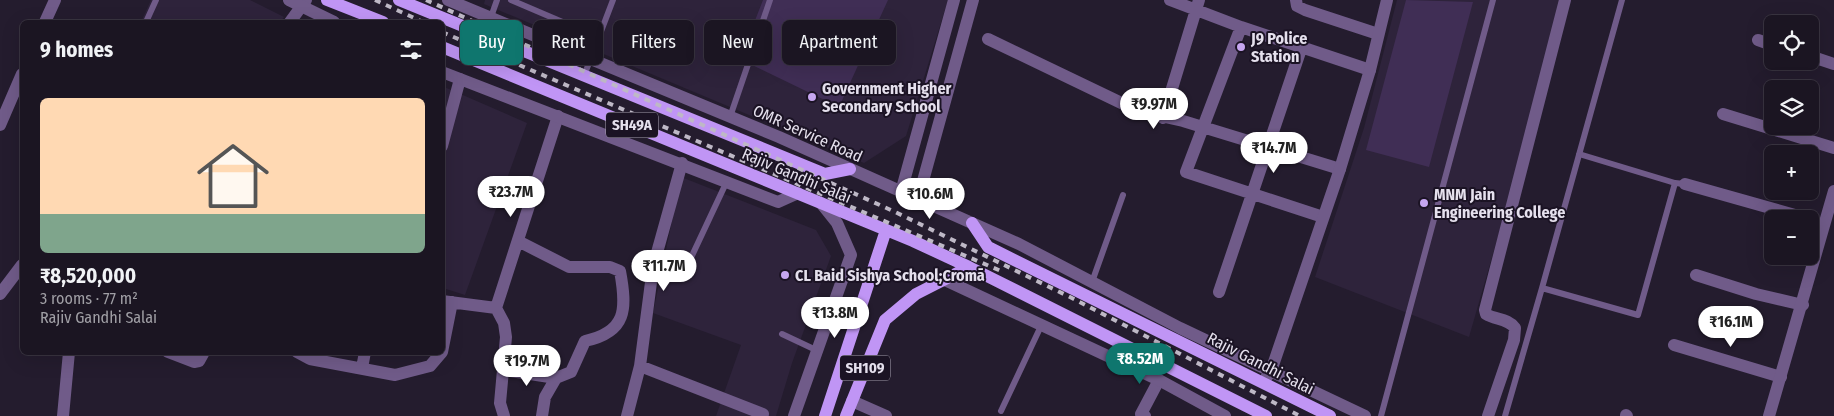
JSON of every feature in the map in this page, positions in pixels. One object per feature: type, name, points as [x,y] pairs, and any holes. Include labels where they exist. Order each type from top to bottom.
[{"type":"main road","points":[[327,0],[358,6],[380,20]]},
{"type":"main road","name":"Rajiv Gandhi Salai","points":[[399,0],[825,174],[850,169]]},
{"type":"main road","name":"Rajiv Gandhi Salai","points":[[445,48],[821,202],[969,267],[1266,416]]},
{"type":"main road","name":"Rajiv Gandhi Salai","points":[[972,223],[988,247],[1330,416]]},
{"type":"main road","name":"SH109","points":[[826,416],[886,230]]},
{"type":"main road","points":[[946,280],[969,267]]},
{"type":"main road","name":"SH109","points":[[846,416],[885,320],[916,294],[946,280]]},
{"type":"street","points":[[46,20],[54,0]]},
{"type":"street","points":[[289,0],[305,3],[331,20]]},
{"type":"street","name":"OMR Service Road","points":[[448,0],[468,4],[491,17],[533,35]]},
{"type":"street","points":[[901,192],[954,0]]},
{"type":"street","points":[[918,199],[973,0]]},
{"type":"street","points":[[1170,0],[1198,5],[1241,27],[1370,70]]},
{"type":"street","points":[[1296,0],[1297,6],[1305,10],[1378,34]]},
{"type":"street","points":[[1263,383],[1271,371],[1340,169],[1370,70],[1387,0]]},
{"type":"street","points":[[1488,416],[1514,340],[1515,328],[1511,323],[1492,318],[1485,310],[1565,0]]},
{"type":"street","points":[[292,20],[305,3]]},
{"type":"street","points":[[1164,118],[1198,5]]},
{"type":"street","points":[[1241,27],[1205,127],[1186,172],[1323,217]]},
{"type":"street","points":[[988,39],[1138,111],[1205,127],[1340,169]]},
{"type":"street","points":[[1758,40],[1764,42]]},
{"type":"street","points":[[1219,292],[1302,46]]},
{"type":"street","points":[[1819,59],[1834,64]]},
{"type":"street","name":"OMR Service Road","points":[[601,65],[730,117],[1019,244],[1180,328],[1365,416]]},
{"type":"street","points":[[445,73],[682,163],[778,202],[798,193]]},
{"type":"street","points":[[0,125],[20,79]]},
{"type":"street","points":[[445,135],[460,79]]},
{"type":"street","points":[[1722,114],[1834,148]]},
{"type":"street","points":[[504,416],[500,403],[504,323],[496,308],[558,116]]},
{"type":"street","points":[[626,416],[640,366],[653,268],[682,163]]},
{"type":"street","points":[[1680,183],[1777,210]]},
{"type":"street","points":[[1769,416],[1834,191]]},
{"type":"street","points":[[794,416],[850,255],[838,223],[821,202]]},
{"type":"street","points":[[1819,222],[1825,223]]},
{"type":"street","points":[[503,370],[556,378],[571,372],[584,340],[597,338],[614,331],[621,320],[623,287],[620,272],[610,267],[569,267],[518,241]]},
{"type":"street","points":[[0,294],[20,269]]},
{"type":"street","points":[[1696,275],[1756,294],[1802,305]]},
{"type":"street","points":[[946,280],[1159,380],[1225,416]]},
{"type":"street","points":[[445,321],[447,301],[496,308]]},
{"type":"street","points":[[1674,345],[1781,377]]},
{"type":"street","points":[[63,416],[69,355]]},
{"type":"street","points":[[176,355],[194,362],[200,361],[203,355]]},
{"type":"street","points":[[303,355],[310,359],[395,375],[430,366],[439,355]]},
{"type":"street","points":[[362,368],[364,355]]},
{"type":"street","points":[[640,366],[763,414]]},
{"type":"street","points":[[542,416],[545,397],[556,378]]},
{"type":"street","points":[[1142,415],[1159,380]]},
{"type":"street","points":[[852,401],[886,416]]},
{"type":"lane","points":[[147,20],[156,0]]},
{"type":"lane","points":[[491,17],[498,0]]},
{"type":"lane","points":[[511,0],[558,20]]},
{"type":"lane","points":[[603,29],[613,0]]},
{"type":"lane","points":[[730,117],[770,0]]},
{"type":"lane","points":[[1381,416],[1493,0]]},
{"type":"lane","points":[[1505,416],[1622,0]]},
{"type":"lane","points":[[584,76],[589,65]]},
{"type":"lane","points":[[1542,288],[1638,315],[1680,183],[1579,154]]},
{"type":"lane","points":[[682,277],[726,181]]},
{"type":"lane","points":[[1092,282],[1123,195]]},
{"type":"lane","points":[[1002,411],[1042,326]]},
{"type":"lane","points":[[782,334],[816,350]]},
{"type":"shaded area","points":[[151,0],[250,0],[284,17],[282,20],[142,20]]},
{"type":"shaded area","name":"Government Higher Secondary School","points":[[485,0],[948,0],[906,136],[864,163],[630,65],[694,65],[694,20],[613,20],[613,58],[603,54],[603,20],[533,20],[533,25],[484,4]]},
{"type":"shaded area","points":[[763,0],[888,0],[879,20],[782,20],[782,65],[858,65],[839,107],[752,65],[772,65],[772,20],[755,20]]},
{"type":"shaded area","name":"MNM Jain Engineering College","points":[[1397,0],[1566,0],[1469,337],[1315,277],[1364,128]]},
{"type":"shaded area","points":[[1406,0],[1473,2],[1429,167],[1366,150]]},
{"type":"shaded area","points":[[445,87],[527,123],[465,295],[445,289]]},
{"type":"shaded area","points":[[681,177],[816,230],[831,256],[792,363],[776,416],[716,416],[741,345],[653,313]]},
{"type":"railway","points":[[375,0],[419,20]]},
{"type":"railway","points":[[426,0],[893,211],[1070,297],[1300,416]]},
{"type":"railway","points":[[445,33],[1001,271]]},
{"type":"place","name":"J9 Police Station","points":[[1241,47]]},
{"type":"place","name":"Government Higher Secondary School","points":[[812,97]]},
{"type":"place","name":"MNM Jain Engineering College","points":[[1424,203]]},
{"type":"place","name":"CL Baid Sishya School;Cromā","points":[[785,275]]}]
